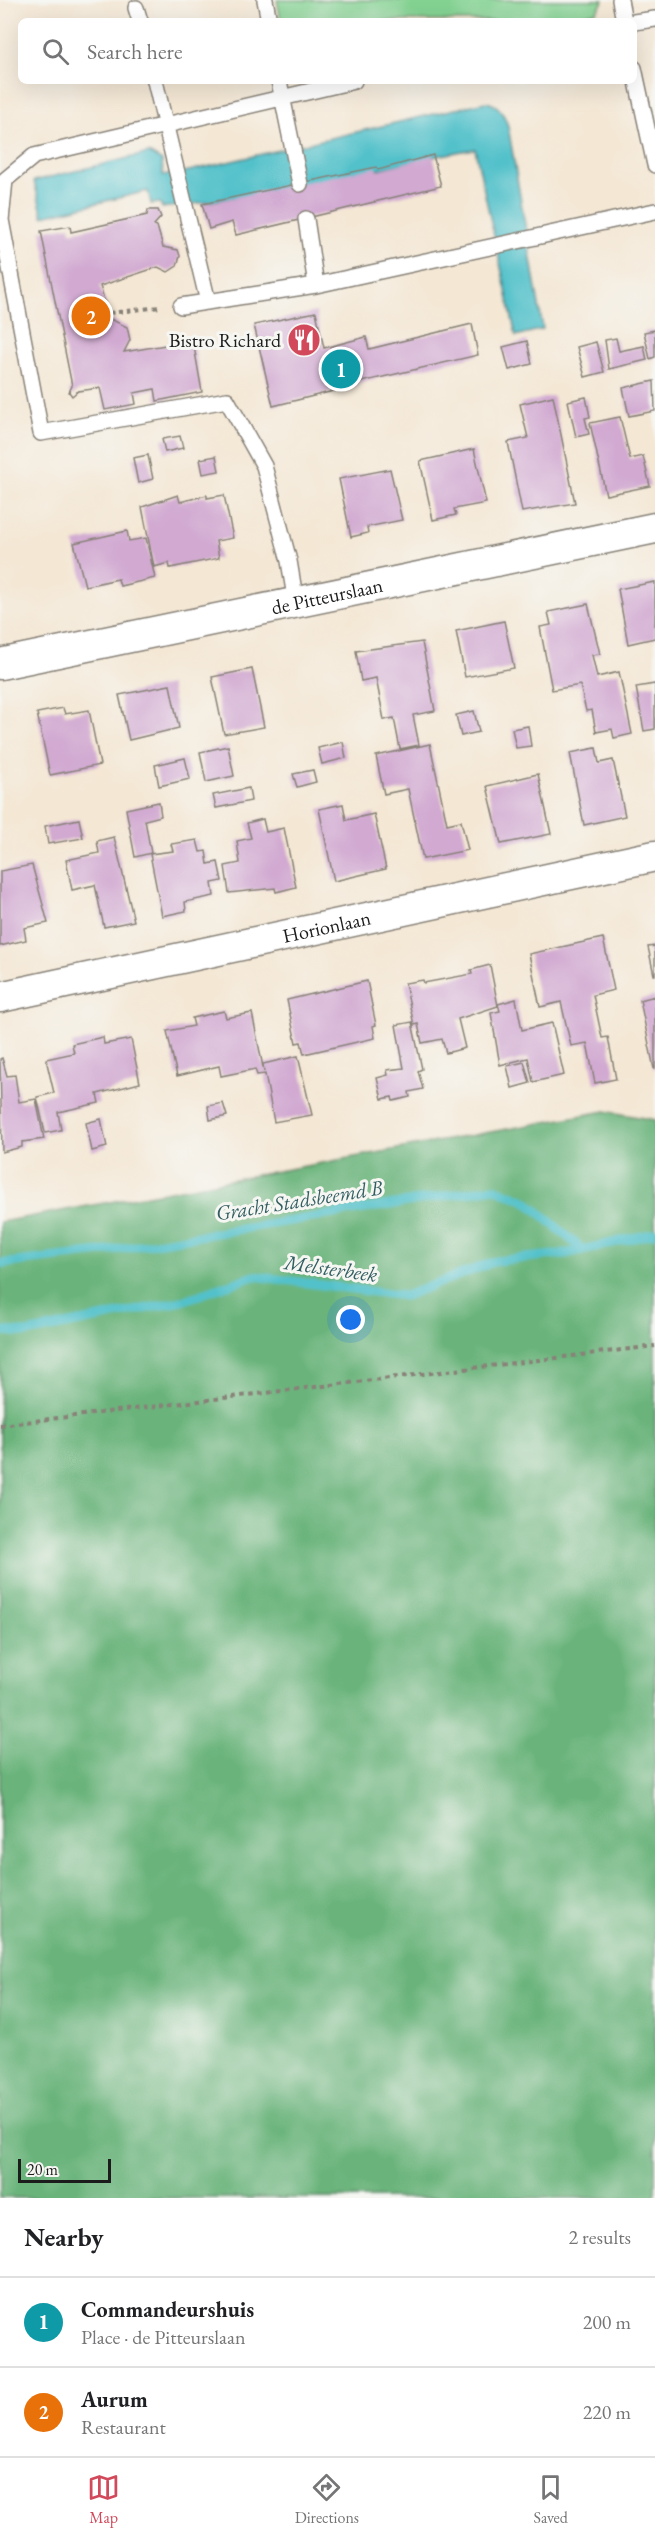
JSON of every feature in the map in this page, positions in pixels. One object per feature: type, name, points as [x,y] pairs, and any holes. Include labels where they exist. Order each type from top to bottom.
[{"type":"street","name":"de Pitteurslaan","points":[[0,664],[655,528]]},
{"type":"street","name":"Horionlaan","points":[[0,997],[655,856]]},
{"type":"lane","points":[[265,0],[268,18]]},
{"type":"lane","points":[[620,0],[623,18]]},
{"type":"lane","points":[[637,22],[655,19]]},
{"type":"lane","points":[[637,82],[655,165]]},
{"type":"lane","points":[[156,84],[208,302]]},
{"type":"lane","points":[[296,603],[289,561],[264,466],[227,400],[41,433],[1,220],[5,180],[34,156],[166,127],[280,89],[326,84]]},
{"type":"lane","points":[[280,89],[300,184]]},
{"type":"lane","points":[[182,306],[316,285],[655,211]]},
{"type":"lane","points":[[306,219],[316,285]]},
{"type":"path","points":[[109,313],[155,308]]},
{"type":"path","points":[[0,1425],[655,1346]]},
{"type":"green space","points":[[277,0],[604,0],[596,12],[572,18],[280,18]]},
{"type":"green space","points":[[605,1111],[655,1120],[655,2198],[0,2198],[0,1222]]},
{"type":"water","points":[[485,102],[494,104],[503,113],[508,126],[543,329],[516,336],[475,149],[269,192],[162,208],[160,203],[151,204],[148,191],[43,216],[34,181],[149,153],[162,161],[163,175],[189,171]]},
{"type":"building","points":[[433,155],[441,186],[236,235],[232,222],[209,229],[202,204],[376,167],[378,170]]},
{"type":"building","points":[[148,210],[158,210],[161,217],[154,225],[157,226],[163,247],[178,250],[180,256],[177,266],[168,272],[158,267],[100,286],[110,319],[127,327],[130,340],[124,352],[189,341],[194,346],[202,392],[157,401],[155,389],[134,393],[136,404],[105,410],[100,388],[78,391],[72,396],[69,392],[72,386],[41,231],[70,226],[71,232],[147,215]]},
{"type":"building","points":[[316,312],[324,348],[366,337],[369,349],[472,324],[478,355],[357,383],[358,385],[273,406],[254,325]]},
{"type":"building","points":[[655,330],[655,357],[650,359],[644,332]]},
{"type":"building","points":[[616,338],[619,351],[644,346],[647,360],[609,369],[605,340]]},
{"type":"building","points":[[527,341],[532,364],[509,370],[503,347]]},
{"type":"building","points":[[596,342],[604,372],[585,377],[577,347]]},
{"type":"building","points":[[654,381],[655,411],[629,416],[623,388]]},
{"type":"building","points":[[553,396],[575,503],[522,512],[508,442],[528,438],[520,404]]},
{"type":"building","points":[[586,397],[590,417],[585,418],[589,434],[576,437],[568,401]]},
{"type":"building","points":[[620,417],[630,459],[643,456],[650,486],[606,495],[590,423]]},
{"type":"building","points":[[180,436],[183,448],[165,452],[162,439]]},
{"type":"building","points":[[474,449],[486,503],[454,509],[456,515],[433,520],[420,461]]},
{"type":"building","points":[[148,455],[153,479],[138,483],[133,458]]},
{"type":"building","points":[[216,456],[219,471],[203,474],[200,459]]},
{"type":"building","points":[[390,469],[402,520],[367,527],[368,533],[351,537],[339,479]]},
{"type":"building","points":[[178,495],[180,502],[207,495],[207,498],[224,495],[233,538],[216,541],[219,558],[170,568],[169,563],[154,567],[142,507]]},
{"type":"building","points":[[127,531],[129,541],[146,538],[155,578],[120,586],[118,579],[85,586],[74,543]]},
{"type":"building","points":[[655,582],[655,638],[628,644],[618,589]]},
{"type":"building","points":[[588,604],[600,654],[592,655],[597,677],[619,672],[632,734],[614,738],[612,729],[596,732],[592,710],[586,711],[580,685],[552,690],[540,627],[551,625],[548,612]]},
{"type":"building","points":[[504,621],[514,668],[465,677],[456,631]]},
{"type":"building","points":[[422,642],[435,711],[413,715],[419,745],[400,749],[394,718],[384,720],[376,678],[361,681],[356,651]]},
{"type":"building","points":[[252,669],[264,727],[224,734],[212,677]]},
{"type":"building","points":[[655,684],[655,729],[644,731],[636,687]]},
{"type":"building","points":[[170,685],[179,728],[129,740],[119,695]]},
{"type":"building","points":[[63,708],[65,714],[89,710],[100,765],[50,775],[37,713]]},
{"type":"building","points":[[474,711],[479,732],[461,736],[456,715]]},
{"type":"building","points":[[528,726],[531,746],[516,748],[512,729]]},
{"type":"building","points":[[343,742],[346,758],[322,764],[318,748]]},
{"type":"building","points":[[430,744],[447,824],[461,821],[468,850],[423,859],[408,789],[384,794],[376,756]]},
{"type":"building","points":[[228,746],[234,776],[206,782],[200,752]]},
{"type":"building","points":[[596,748],[599,763],[613,760],[625,816],[584,825],[570,753]]},
{"type":"building","points":[[185,758],[190,779],[159,786],[155,765]]},
{"type":"building","points":[[313,770],[316,782],[297,787],[293,774]]},
{"type":"building","points":[[538,774],[551,834],[501,844],[487,786]]},
{"type":"building","points":[[249,788],[251,801],[216,808],[213,795]]},
{"type":"building","points":[[159,802],[161,816],[145,820],[151,853],[135,857],[126,809]]},
{"type":"building","points":[[343,804],[346,820],[374,814],[386,869],[334,881],[319,809]]},
{"type":"building","points":[[79,819],[83,838],[48,844],[45,826]]},
{"type":"building","points":[[263,819],[266,832],[284,828],[296,887],[276,892],[275,888],[229,893],[225,866],[240,863],[237,841],[251,838],[247,823]]},
{"type":"building","points":[[114,837],[134,921],[104,927],[95,885],[72,890],[66,860],[99,853],[97,841]]},
{"type":"building","points":[[197,840],[200,852],[206,851],[208,864],[218,862],[222,881],[212,883],[214,896],[185,902],[186,911],[162,916],[150,854],[173,851],[171,844]]},
{"type":"building","points":[[32,865],[48,923],[24,928],[26,940],[0,946],[0,871]]},
{"type":"building","points":[[603,938],[614,990],[593,995],[602,1038],[608,1037],[616,1079],[595,1083],[587,1043],[571,1046],[561,1002],[540,1007],[529,954]]},
{"type":"building","points":[[655,946],[655,975],[654,975],[648,947]]},
{"type":"building","points":[[490,965],[498,1006],[458,1019],[465,1048],[446,1053],[442,1039],[422,1043],[418,1024],[414,1025],[405,983],[423,980],[424,983],[472,974],[471,970]]},
{"type":"building","points":[[367,981],[376,1025],[373,1026],[375,1038],[304,1054],[301,1042],[296,1043],[287,1000]]},
{"type":"building","points":[[655,996],[655,1069],[654,1069],[640,1000]]},
{"type":"building","points":[[516,999],[522,1030],[552,1023],[564,1075],[533,1082],[528,1058],[500,1065],[491,1013],[500,1011],[498,1004]]},
{"type":"building","points":[[224,1011],[226,1018],[252,1013],[264,1072],[263,1064],[298,1056],[312,1115],[274,1122],[265,1074],[257,1075],[255,1069],[221,1076],[219,1066],[177,1076],[167,1031],[194,1026],[192,1018]]},
{"type":"building","points":[[412,1022],[422,1069],[418,1071],[423,1089],[409,1092],[410,1097],[393,1101],[392,1097],[382,1099],[377,1078],[388,1075],[387,1070],[404,1068],[396,1025]]},
{"type":"building","points":[[103,1037],[104,1044],[131,1039],[140,1083],[97,1094],[99,1103],[58,1112],[61,1130],[45,1133],[37,1097],[54,1093],[46,1059],[74,1053],[72,1044]]},
{"type":"building","points":[[2,1058],[7,1076],[15,1075],[19,1102],[36,1099],[44,1139],[22,1142],[22,1147],[2,1152],[0,1059]]},
{"type":"building","points":[[524,1062],[530,1083],[512,1088],[507,1066]]},
{"type":"building","points":[[223,1103],[227,1116],[210,1120],[208,1106]]},
{"type":"building","points":[[101,1119],[107,1147],[92,1151],[86,1123]]},
{"type":"waterway","name":"Gracht Stadsbeemd B","points":[[0,1264],[100,1252],[494,1188],[526,1201],[583,1250]]},
{"type":"waterway","name":"Melsterbeek","points":[[0,1331],[27,1333],[182,1301],[254,1276],[405,1296],[496,1261],[565,1254],[655,1233]]},
{"type":"place","name":"Aurum","points":[[91,316]]},
{"type":"place","name":"Bistro Richard","points":[[304,340]]},
{"type":"place","name":"Commandeurshuis","points":[[341,369]]}]
